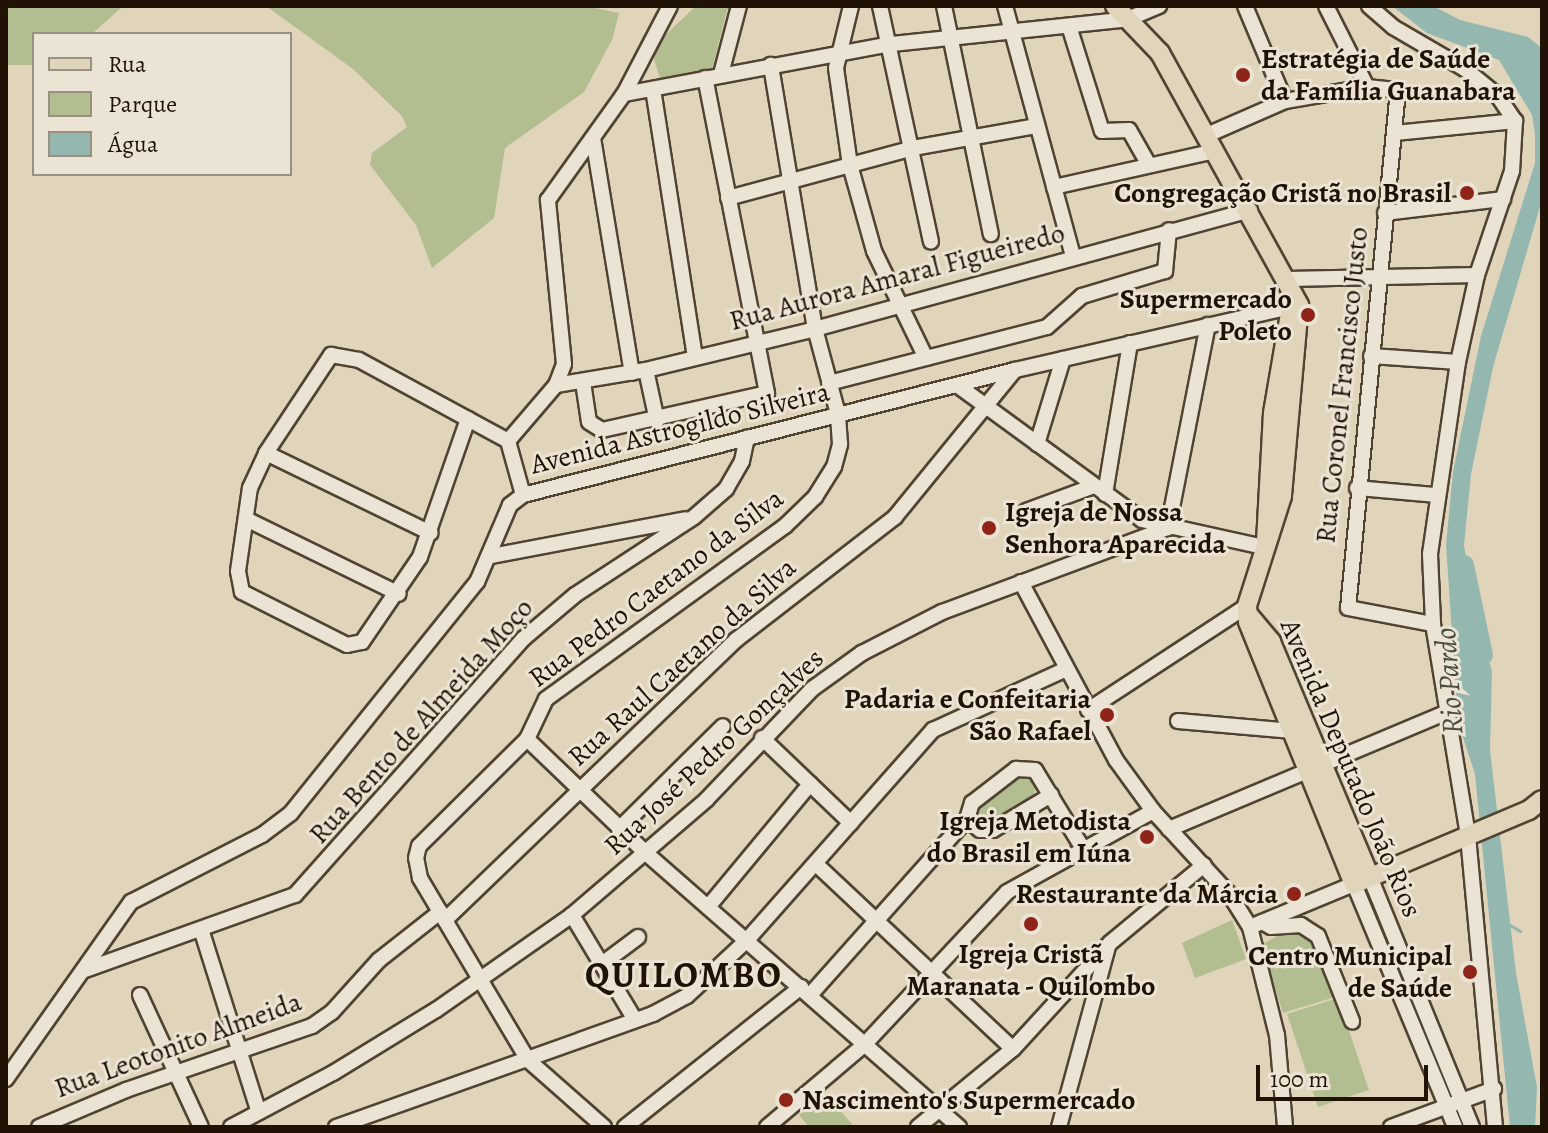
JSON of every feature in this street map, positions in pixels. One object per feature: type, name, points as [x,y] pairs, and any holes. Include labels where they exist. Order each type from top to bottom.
[{"type":"main road","points":[[1121,13],[1155,45],[1250,210],[1292,297],[1286,473],[1278,521],[1265,544],[1247,610]]},
{"type":"main road","name":"Avenida Deputado João Rios","points":[[1247,610],[1250,631],[1293,731],[1315,766]]},
{"type":"main road","name":"Avenida Deputado João Rios","points":[[1247,610],[1264,627],[1315,766],[1362,880]]},
{"type":"main road","points":[[1362,880],[1535,808]]},
{"type":"street","points":[[508,441],[556,385],[565,353],[548,200],[624,94],[670,6]]},
{"type":"street","points":[[721,74],[739,6]]},
{"type":"street","points":[[851,6],[836,74],[850,165],[874,251],[926,358]]},
{"type":"street","points":[[880,6],[892,44],[931,242]]},
{"type":"street","points":[[944,6],[991,234]]},
{"type":"street","points":[[1005,6],[1073,256]]},
{"type":"street","points":[[624,94],[892,44],[1010,29],[1069,26],[1159,6]]},
{"type":"street","points":[[1245,6],[1285,101]]},
{"type":"street","points":[[1054,187],[1149,165],[1211,143],[1285,101],[1367,87],[1326,6]]},
{"type":"street","points":[[1369,6],[1393,27],[1476,77],[1505,103],[1515,121],[1515,153],[1477,275],[1458,362],[1436,495],[1430,554],[1433,624],[1474,834],[1495,1127]]},
{"type":"street","points":[[1069,26],[1102,131],[1126,128],[1149,165]]},
{"type":"street","name":"Rua Pedro Caetano da Silva","points":[[442,916],[415,863],[419,846],[527,739],[546,699],[701,592],[815,497],[839,451],[838,414],[815,329],[788,182],[771,65]]},
{"type":"street","points":[[583,382],[589,422],[594,427],[657,421],[765,396],[768,385],[705,78]]},
{"type":"street","name":"Rua Coronel Francisco Justo","points":[[1367,87],[1388,87],[1399,93],[1357,488],[1349,611],[1433,624]]},
{"type":"street","points":[[653,89],[695,358]]},
{"type":"street","points":[[1395,133],[1515,121]]},
{"type":"street","points":[[728,198],[913,148],[1037,126]]},
{"type":"street","points":[[593,138],[639,371],[657,421]]},
{"type":"street","points":[[1385,213],[1503,199]]},
{"type":"street","name":"Rua Aurora Amaral Figueiredo","points":[[556,385],[639,371],[815,329],[1250,210]]},
{"type":"street","points":[[829,383],[1047,327],[1082,296],[1162,273],[1169,260],[1169,230]]},
{"type":"street","name":"Avenida Astrogildo Silveira","points":[[6,1079],[131,902],[262,835],[291,813],[441,629],[491,556],[510,505],[523,495],[1015,370],[1208,325],[1292,297],[1379,275],[1477,275]]},
{"type":"street","points":[[1168,528],[1208,325]]},
{"type":"street","points":[[1100,490],[1130,343]]},
{"type":"street","points":[[468,419],[431,533],[399,594],[368,637],[347,645],[242,592],[238,571],[250,488],[266,453],[326,359],[336,354],[468,419],[508,441],[523,495]]},
{"type":"street","points":[[1371,356],[1458,362]]},
{"type":"street","points":[[1037,444],[1063,359]]},
{"type":"street","name":"Rua Raul Caetano da Silva","points":[[442,916],[580,790],[736,640],[895,517],[988,408],[1015,370]]},
{"type":"street","points":[[957,385],[1142,520],[1168,528],[1265,544]]},
{"type":"street","name":"Rua Bento de Almeida Moço","points":[[83,970],[295,895],[523,639],[592,582],[694,517],[726,489],[742,461],[747,438]]},
{"type":"street","points":[[266,453],[431,533]]},
{"type":"street","points":[[1357,488],[1436,495]]},
{"type":"street","points":[[1026,511],[1100,490]]},
{"type":"street","points":[[491,556],[694,517]]},
{"type":"street","points":[[246,519],[399,594]]},
{"type":"street","name":"Rua José Pedro Gonçalves","points":[[231,1127],[333,1073],[483,980],[572,915],[647,854],[812,689],[862,653],[930,617],[1168,528]]},
{"type":"street","points":[[1021,582],[1088,710],[1153,811],[1256,924],[1277,1035],[1285,1127]]},
{"type":"street","points":[[1088,710],[1247,610]]},
{"type":"street","points":[[336,1127],[528,1060],[635,1020],[687,996],[747,940],[939,724],[1066,669]]},
{"type":"street","points":[[1169,829],[1450,711]]},
{"type":"street","points":[[1178,721],[1293,731]]},
{"type":"street","points":[[619,829],[723,726]]},
{"type":"street","points":[[762,738],[851,823]]},
{"type":"street","points":[[527,739],[619,829],[959,1127]]},
{"type":"street","points":[[625,1127],[806,991],[967,819],[972,803],[1021,768],[1035,770],[1082,847]]},
{"type":"street","points":[[708,907],[810,784]]},
{"type":"street","points":[[967,819],[980,830],[993,830],[1051,795]]},
{"type":"street","points":[[767,1127],[864,1045],[1007,892],[1082,847],[1153,811]]},
{"type":"street","points":[[816,864],[1013,1049]]},
{"type":"street","points":[[918,1127],[1013,1049],[1110,943],[1204,865]]},
{"type":"street","points":[[1256,924],[1362,880]]},
{"type":"street","name":"Avenida Deputado João Rios","points":[[1362,880],[1472,1127]]},
{"type":"street","name":"Avenida Deputado João Rios","points":[[1362,880],[1455,1127]]},
{"type":"street","points":[[572,915],[635,1020]]},
{"type":"street","points":[[442,916],[528,1060],[604,1127]]},
{"type":"street","name":"Rua Leotonito Almeida","points":[[39,1127],[178,1072],[323,1020],[379,960],[442,916]]},
{"type":"street","points":[[1256,924],[1271,927],[1301,925],[1318,936],[1352,1021]]},
{"type":"street","points":[[201,929],[258,1110]]},
{"type":"street","points":[[602,964],[638,937]]},
{"type":"street","points":[[1059,1127],[1110,943]]},
{"type":"street","points":[[140,995],[201,1127]]},
{"type":"street","points":[[1391,1127],[1494,1089]]},
{"type":"green space","points":[[6,6],[123,6],[94,32],[32,32],[32,65],[6,65]]},
{"type":"green space","points":[[266,6],[585,6],[619,13],[612,40],[584,92],[505,148],[494,218],[432,268],[416,225],[370,165],[372,153],[407,127],[402,116],[353,69]]},
{"type":"green space","points":[[696,6],[751,6],[727,10],[711,73],[662,85],[654,59],[659,41]]},
{"type":"green space","points":[[1026,774],[1036,784],[1033,800],[990,826],[983,824],[975,810],[1017,776]]},
{"type":"green space","points":[[1232,920],[1246,959],[1195,978],[1182,943]]},
{"type":"green space","points":[[1291,928],[1313,938],[1335,997],[1283,1013],[1261,945]]},
{"type":"green space","points":[[1338,998],[1369,1090],[1318,1107],[1287,1014]]},
{"type":"green space","points":[[825,1093],[852,1124],[849,1127],[809,1127],[799,1115]]},
{"type":"water","points":[[1392,6],[1433,6],[1460,20],[1528,37],[1542,48],[1542,200],[1493,367],[1471,474],[1464,545],[1476,620],[1492,671],[1490,750],[1516,973],[1537,1087],[1535,1127],[1510,1127],[1475,774],[1458,722],[1446,545],[1453,472],[1481,336],[1535,163],[1535,134],[1532,115],[1499,60],[1427,33]]},
{"type":"waterway","name":"Rio Pardo","points":[[1464,565],[1483,655]]},
{"type":"waterway","points":[[1510,925],[1520,931]]},
{"type":"place","name":"Estratégia de Saúde da Família Guanabara","points":[[1243,75]]},
{"type":"place","name":"Congregação Cristã no Brasil","points":[[1467,193]]},
{"type":"place","name":"Supermercado Poleto","points":[[1308,315]]},
{"type":"place","name":"Igreja de Nossa Senhora Aparecida","points":[[989,528]]},
{"type":"place","name":"Padaria e Confeitaria São Rafael","points":[[1107,715]]},
{"type":"place","name":"Igreja Metodista do Brasil em Iúna","points":[[1147,837]]},
{"type":"place","name":"Restaurante da Márcia","points":[[1294,894]]},
{"type":"place","name":"Igreja Cristã Maranata - Quilombo","points":[[1031,924]]},
{"type":"place","name":"Centro Municipal de Saúde","points":[[1470,972]]},
{"type":"place","name":"Nascimento's Supermercado","points":[[786,1100]]},
{"type":"district","name":"QUILOMBO","points":[[684,975]]}]
